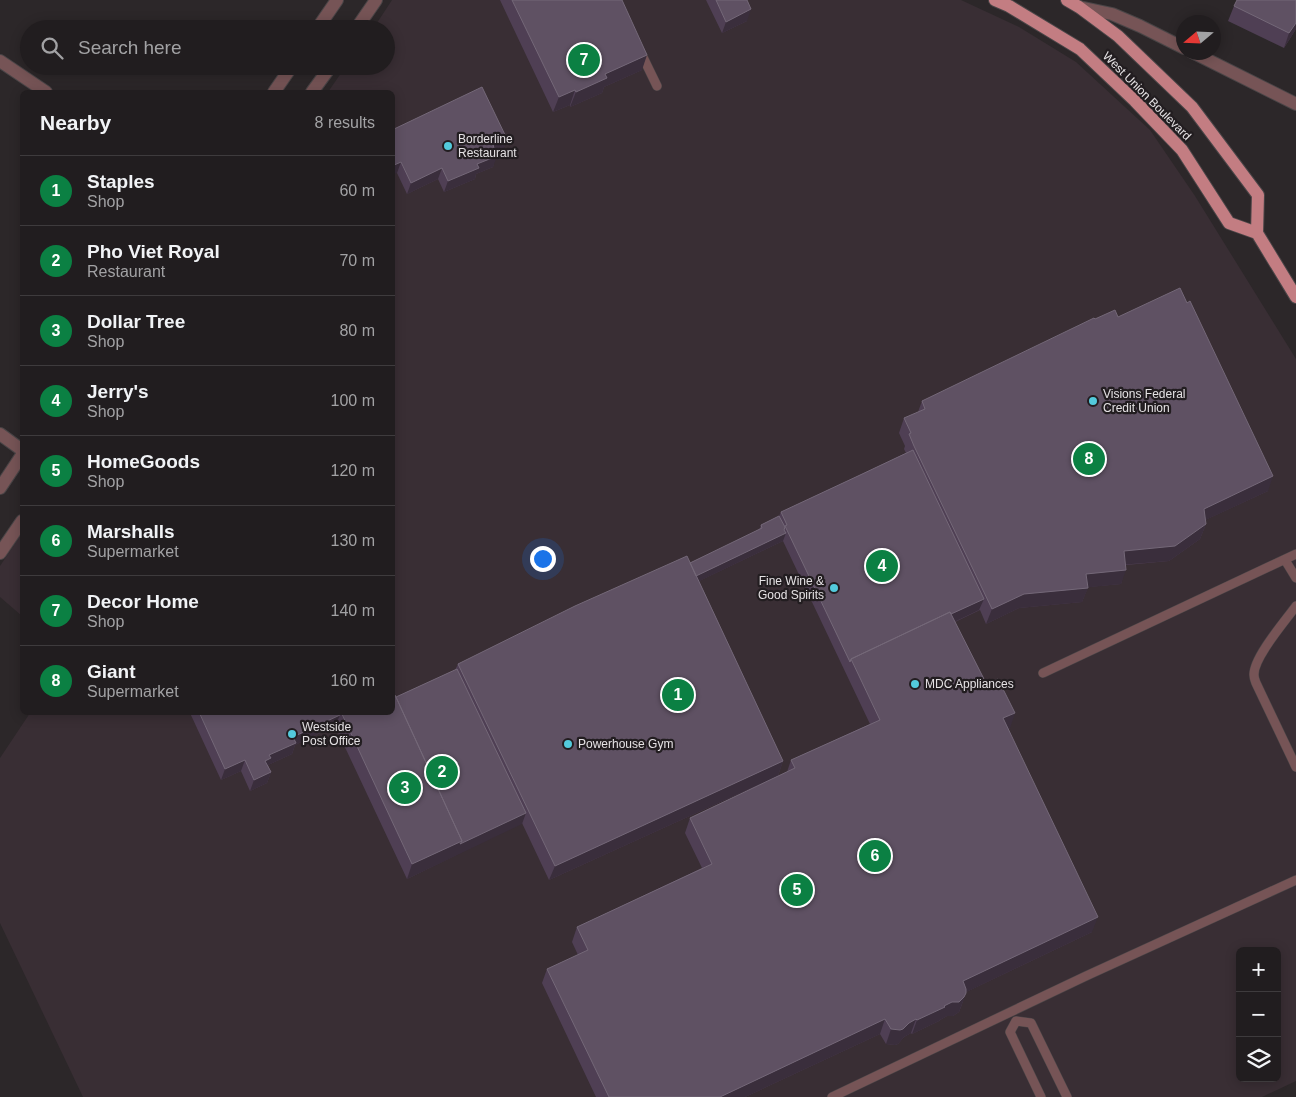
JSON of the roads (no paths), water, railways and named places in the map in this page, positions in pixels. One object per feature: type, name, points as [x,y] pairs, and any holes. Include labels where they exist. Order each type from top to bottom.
[{"type":"main road","name":"West Union Boulevard","points":[[995,0],[1080,49],[1135,101],[1182,150],[1229,223],[1256,232],[1258,195],[1192,107],[1118,36],[1067,0]]},
{"type":"main road","points":[[1256,232],[1296,297]]},
{"type":"street","points":[[323,20],[337,0]]},
{"type":"street","points":[[362,20],[376,0]]},
{"type":"street","points":[[1079,7],[1112,14],[1176,44]]},
{"type":"street","points":[[1208,60],[1296,104]]},
{"type":"street","points":[[0,61],[20,74]]},
{"type":"street","points":[[21,75],[43,90]]},
{"type":"street","points":[[275,90],[286,75]]},
{"type":"street","points":[[313,90],[324,75]]},
{"type":"street","points":[[0,434],[20,449]]},
{"type":"street","points":[[0,488],[20,458]]},
{"type":"street","points":[[0,553],[20,524]]},
{"type":"lane","points":[[636,43],[657,86]]},
{"type":"lane","points":[[1043,672],[1296,554]]},
{"type":"lane","points":[[1285,560],[1296,578]]},
{"type":"lane","points":[[1296,606],[1266,647],[1255,668],[1254,675],[1256,683],[1296,767]]},
{"type":"lane","points":[[832,1097],[1078,980],[1296,880]]},
{"type":"lane","points":[[1042,1097],[1010,1032],[1016,1021],[1031,1023],[1067,1097]]},
{"type":"place","name":"Decor Home","points":[[584,60]]},
{"type":"place","name":"Borderline Restaurant","points":[[448,146]]},
{"type":"place","name":"Visions Federal Credit Union","points":[[1093,401]]},
{"type":"place","name":"Giant","points":[[1089,459]]},
{"type":"place","name":"Jerry's","points":[[882,566]]},
{"type":"place","name":"Fine Wine & Good Spirits","points":[[834,588]]},
{"type":"place","name":"MDC Appliances","points":[[915,684]]},
{"type":"place","name":"Staples","points":[[678,695]]},
{"type":"place","name":"Westside Post Office","points":[[292,734]]},
{"type":"place","name":"Powerhouse Gym","points":[[568,744]]},
{"type":"place","name":"Pho Viet Royal","points":[[442,772]]},
{"type":"place","name":"Dollar Tree","points":[[405,788]]},
{"type":"place","name":"Marshalls","points":[[875,856]]},
{"type":"place","name":"HomeGoods","points":[[797,890]]}]
